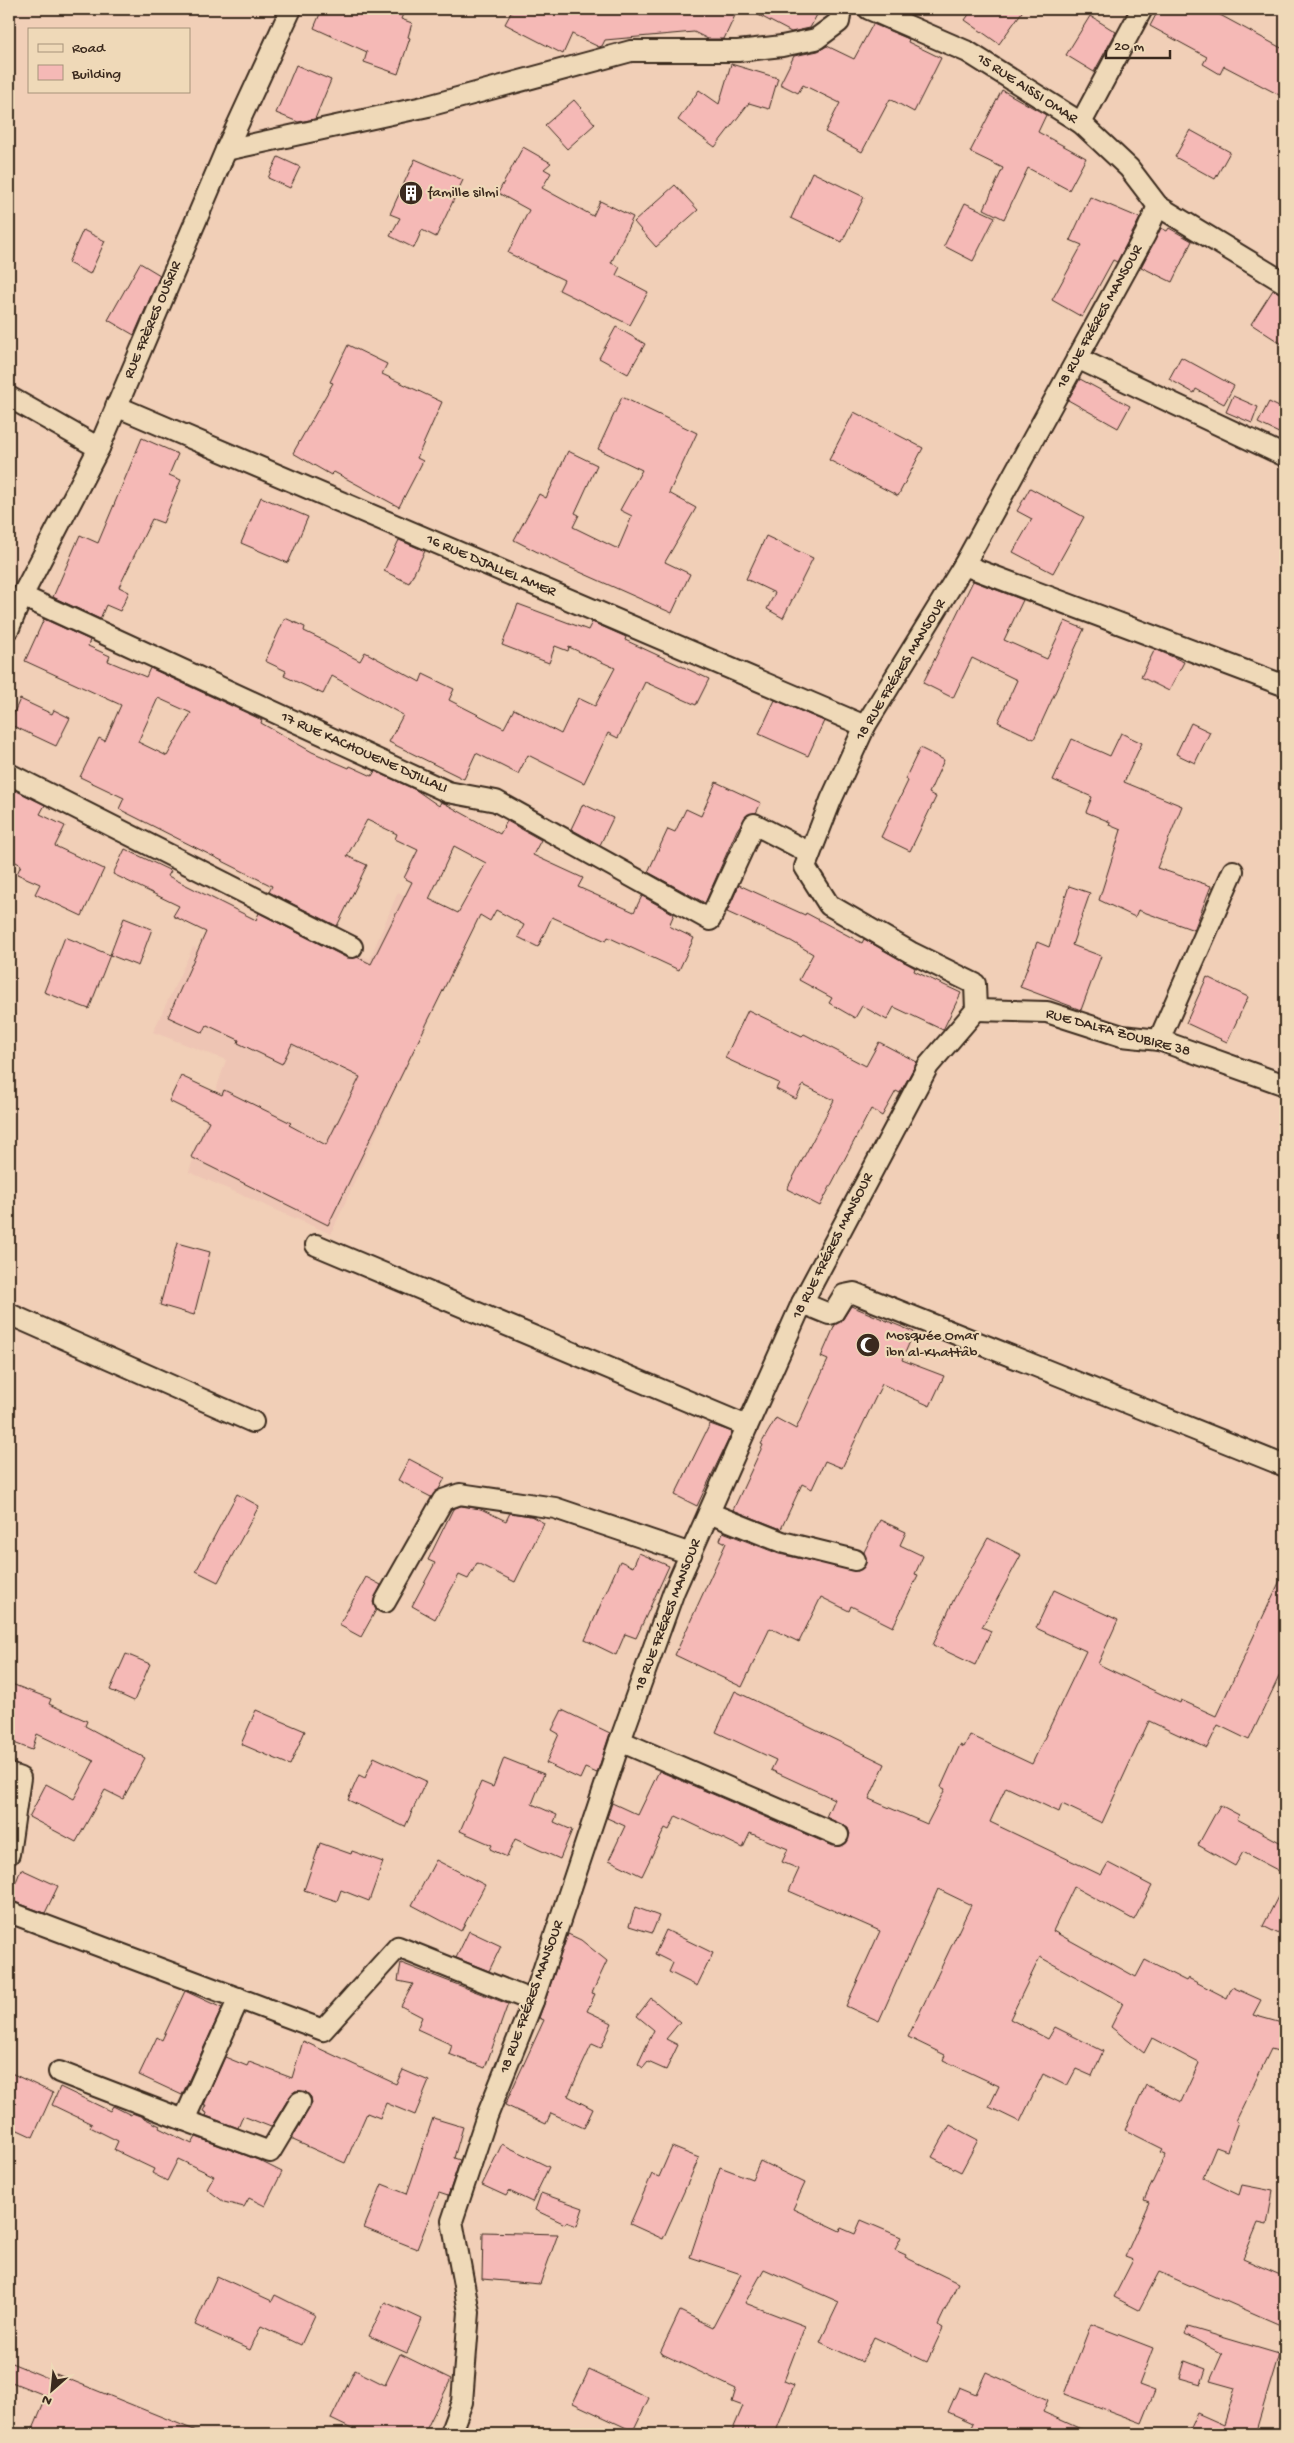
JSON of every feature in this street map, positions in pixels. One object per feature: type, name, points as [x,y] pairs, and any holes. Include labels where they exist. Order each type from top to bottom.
[{"type":"street","name":"RUE FRÈRES OUSRIR","points":[[9,628],[22,596],[99,448],[226,150],[291,9]]},
{"type":"street","points":[[226,150],[428,106],[631,51],[738,51],[816,40],[839,22],[841,9]]},
{"type":"street","name":"15 RUE AISSI OMAR","points":[[869,9],[968,52],[1081,123],[1129,168],[1158,206]]},
{"type":"street","points":[[1081,123],[1142,9]]},
{"type":"street","points":[[1158,206],[1285,283]]},
{"type":"street","name":"18 RUE FRÉRES MANSOUR","points":[[450,2434],[462,2402],[469,2312],[452,2221],[487,2116],[533,2001],[620,1741],[674,1591],[802,1303],[928,1066],[976,1010],[975,984],[910,952],[829,905],[805,867],[831,800],[865,726],[964,565],[1145,236],[1158,206]]},
{"type":"street","points":[[1077,358],[1285,456]]},
{"type":"street","points":[[9,397],[99,448]]},
{"type":"street","name":"16 RUE DJALLEL AMER","points":[[116,406],[865,726]]},
{"type":"street","points":[[964,565],[1283,686]]},
{"type":"street","name":"17 RUE KACHOUENE DJILLALI","points":[[22,596],[448,792],[496,801],[710,920],[754,824],[810,854]]},
{"type":"street","points":[[9,774],[352,947]]},
{"type":"street","points":[[1159,1040],[1233,871]]},
{"type":"street","name":"RUE DALFA ZOUBIRE 38","points":[[976,1010],[1047,1012],[1122,1036],[1159,1040],[1285,1084]]},
{"type":"street","points":[[316,1245],[748,1426]]},
{"type":"street","points":[[802,1303],[829,1314],[833,1313],[844,1294],[854,1294],[1285,1466]]},
{"type":"street","points":[[9,1314],[253,1422]]},
{"type":"street","points":[[385,1602],[443,1500],[460,1494],[555,1508],[691,1554]]},
{"type":"street","points":[[709,1514],[782,1542],[856,1560]]},
{"type":"street","points":[[620,1741],[838,1835]]},
{"type":"street","points":[[9,1774],[20,1778],[9,1854]]},
{"type":"street","points":[[9,1912],[323,2030],[398,1948],[533,2001]]},
{"type":"street","points":[[184,2120],[238,1998]]},
{"type":"street","points":[[59,2072],[270,2152],[300,2102]]},
{"type":"shaded area","points":[[398,892],[466,932],[331,1234],[189,1172],[226,1060],[153,1032],[193,947],[304,1004],[327,946],[370,959]]},
{"type":"building","points":[[322,9],[405,9],[401,19],[412,23],[408,37],[410,38],[398,74],[364,62],[367,52],[314,28]]},
{"type":"building","points":[[513,9],[738,9],[724,39],[708,39],[694,32],[605,40],[602,46],[599,47],[572,34],[563,54],[505,24]]},
{"type":"building","points":[[747,9],[820,9],[810,28],[791,32]]},
{"type":"building","points":[[973,9],[1024,9],[999,44],[965,20]]},
{"type":"building","points":[[1159,9],[1209,9],[1285,50],[1285,98],[1224,66],[1220,74],[1203,64],[1207,57],[1150,26]]},
{"type":"building","points":[[1090,16],[1116,32],[1094,72],[1066,55]]},
{"type":"building","points":[[873,24],[909,39],[908,42],[941,58],[914,112],[890,99],[862,152],[825,132],[840,103],[803,85],[798,93],[780,84],[794,56],[818,51],[827,46],[854,59]]},
{"type":"building","points":[[731,64],[778,78],[769,109],[749,103],[715,147],[678,120],[699,90],[719,104]]},
{"type":"building","points":[[296,65],[331,80],[315,119],[298,122],[276,113]]},
{"type":"building","points":[[1002,90],[1046,115],[1038,132],[1086,158],[1069,190],[1028,168],[1004,219],[984,209],[1003,168],[970,152]]},
{"type":"building","points":[[574,100],[595,124],[567,149],[545,125]]},
{"type":"building","points":[[1190,130],[1230,152],[1215,179],[1175,157]]},
{"type":"building","points":[[523,147],[551,163],[544,169],[551,173],[542,188],[593,216],[600,201],[633,217],[611,263],[620,267],[616,275],[648,292],[630,325],[559,290],[564,280],[508,253],[529,210],[498,193]]},
{"type":"building","points":[[278,157],[300,167],[290,188],[268,178]]},
{"type":"building","points":[[415,159],[463,180],[436,237],[422,230],[414,248],[390,236],[400,218],[390,214]]},
{"type":"building","points":[[812,172],[864,197],[842,242],[791,218]]},
{"type":"building","points":[[675,185],[698,210],[656,247],[634,222]]},
{"type":"building","points":[[1090,197],[1140,218],[1117,262],[1113,260],[1082,317],[1052,300],[1082,245],[1070,240]]},
{"type":"building","points":[[965,203],[995,217],[973,261],[944,246]]},
{"type":"building","points":[[1161,228],[1167,231],[1169,228],[1192,241],[1172,282],[1141,267]]},
{"type":"building","points":[[83,230],[105,241],[90,274],[68,263]]},
{"type":"building","points":[[140,263],[160,275],[134,335],[108,320]]},
{"type":"building","points":[[1273,290],[1285,295],[1285,346],[1251,324]]},
{"type":"building","points":[[616,327],[645,344],[628,374],[599,358]]},
{"type":"building","points":[[348,345],[387,364],[382,374],[442,402],[417,458],[423,461],[399,507],[334,472],[331,475],[293,453],[333,383],[330,382]]},
{"type":"building","points":[[1181,357],[1234,386],[1224,404],[1196,389],[1194,393],[1169,379]]},
{"type":"building","points":[[1080,379],[1130,406],[1118,428],[1068,400]]},
{"type":"building","points":[[1233,396],[1258,407],[1252,423],[1226,412]]},
{"type":"building","points":[[622,397],[697,433],[669,493],[696,508],[665,562],[690,574],[672,613],[555,561],[514,540],[539,494],[546,498],[568,451],[597,465],[575,513],[579,515],[573,527],[618,549],[632,516],[620,510],[642,470],[598,449]]},
{"type":"building","points":[[1269,402],[1285,410],[1285,436],[1258,423]]},
{"type":"building","points":[[854,412],[923,448],[898,496],[829,460]]},
{"type":"building","points":[[142,438],[178,454],[169,475],[181,480],[163,523],[152,519],[119,587],[129,592],[120,611],[106,605],[100,619],[53,597],[80,535],[98,543]]},
{"type":"building","points":[[1030,488],[1084,517],[1053,573],[1013,552],[1032,519],[1017,511]]},
{"type":"building","points":[[261,497],[308,517],[288,563],[241,543]]},
{"type":"building","points":[[766,536],[813,558],[783,618],[767,609],[775,593],[746,579]]},
{"type":"building","points":[[399,540],[425,551],[409,583],[384,571]]},
{"type":"building","points":[[973,581],[1023,600],[1004,640],[1047,659],[1065,621],[1084,629],[1034,739],[998,722],[1017,680],[972,658],[953,698],[923,683]]},
{"type":"building","points":[[518,604],[588,630],[592,622],[626,637],[625,640],[709,679],[696,705],[645,682],[618,738],[608,733],[584,783],[528,755],[518,774],[476,753],[464,779],[389,742],[403,715],[332,676],[323,694],[284,676],[286,671],[265,661],[285,618],[305,627],[304,631],[360,661],[365,652],[420,682],[423,674],[454,689],[449,700],[504,728],[514,709],[561,734],[578,698],[595,706],[615,668],[569,647],[568,651],[555,646],[549,663],[502,645]]},
{"type":"building","points":[[44,619],[90,640],[88,646],[110,656],[108,661],[146,677],[150,668],[262,720],[261,723],[312,752],[372,776],[375,771],[416,790],[439,806],[441,802],[444,803],[500,834],[507,821],[541,840],[533,855],[583,878],[578,887],[634,912],[642,896],[674,914],[669,926],[694,938],[679,970],[608,937],[606,941],[552,917],[538,947],[518,937],[524,925],[496,910],[490,921],[480,915],[328,1225],[191,1157],[209,1121],[169,1101],[181,1076],[222,1095],[224,1090],[291,1123],[289,1125],[326,1145],[360,1077],[292,1044],[282,1064],[238,1043],[239,1040],[207,1025],[203,1033],[168,1017],[206,932],[173,916],[179,906],[113,874],[125,849],[171,871],[168,876],[256,920],[259,913],[347,958],[357,957],[371,964],[412,882],[404,878],[418,850],[395,839],[397,834],[367,820],[347,856],[367,865],[337,926],[269,892],[272,886],[119,809],[124,798],[80,777],[99,738],[105,741],[121,705],[25,661]],"holes":[[[158,698],[191,713],[167,756],[138,742]],[[454,846],[486,863],[458,913],[429,899]]]},
{"type":"building","points":[[1155,649],[1184,662],[1169,691],[1141,677]]},
{"type":"building","points":[[20,699],[52,714],[54,710],[70,718],[56,746],[9,724]]},
{"type":"building","points":[[775,700],[824,721],[808,756],[759,734]]},
{"type":"building","points":[[1191,723],[1210,732],[1195,763],[1176,754]]},
{"type":"building","points":[[1121,733],[1142,743],[1124,782],[1182,806],[1157,868],[1211,886],[1194,930],[1138,910],[1135,917],[1099,900],[1121,830],[1109,825],[1110,822],[1086,812],[1092,797],[1053,780],[1072,739],[1110,756]]},
{"type":"building","points":[[920,748],[944,760],[929,793],[936,797],[910,851],[881,837],[908,781],[905,779]]},
{"type":"building","points":[[716,782],[761,803],[756,813],[747,815],[737,830],[705,903],[648,872],[668,829],[675,832],[686,809],[701,816]]},
{"type":"building","points":[[9,787],[45,805],[40,814],[65,826],[55,846],[104,869],[82,916],[35,894],[40,884],[17,874],[21,865],[9,858]]},
{"type":"building","points":[[583,804],[613,818],[600,845],[571,829]]},
{"type":"building","points":[[739,885],[805,915],[806,913],[862,943],[864,939],[915,968],[914,971],[961,993],[943,1030],[894,1007],[887,1020],[862,1006],[855,1018],[829,1003],[832,998],[799,980],[813,954],[791,941],[727,912]]},
{"type":"building","points":[[1069,886],[1090,893],[1072,945],[1101,956],[1081,1010],[1020,987],[1037,942],[1049,947]]},
{"type":"building","points":[[124,918],[152,929],[138,966],[110,955]]},
{"type":"building","points":[[65,937],[110,955],[89,1009],[44,992]]},
{"type":"building","points":[[1207,977],[1248,997],[1227,1042],[1186,1023]]},
{"type":"building","points":[[748,1010],[802,1036],[804,1034],[866,1066],[879,1042],[917,1062],[900,1093],[896,1091],[882,1116],[871,1109],[820,1206],[787,1189],[834,1100],[803,1085],[796,1099],[776,1089],[779,1083],[725,1058]]},
{"type":"building","points":[[177,1243],[210,1252],[194,1315],[160,1305]]},
{"type":"building","points":[[851,1306],[914,1332],[902,1360],[944,1376],[930,1406],[882,1384],[842,1468],[825,1461],[812,1489],[802,1484],[781,1529],[733,1510],[763,1445],[761,1444],[776,1418],[796,1429],[828,1360],[821,1357],[835,1325],[843,1319]]},
{"type":"building","points":[[710,1424],[732,1432],[697,1506],[675,1495]]},
{"type":"building","points":[[409,1459],[445,1478],[439,1489],[431,1497],[398,1480]]},
{"type":"building","points":[[237,1494],[259,1506],[218,1582],[196,1571]]},
{"type":"building","points":[[461,1506],[481,1509],[506,1521],[510,1513],[531,1516],[544,1523],[515,1582],[477,1563],[468,1579],[459,1575],[435,1619],[412,1606],[435,1563],[428,1560],[453,1509]]},
{"type":"building","points":[[880,1520],[906,1532],[900,1545],[923,1556],[915,1574],[918,1575],[893,1627],[851,1606],[849,1611],[821,1597],[799,1642],[770,1628],[742,1687],[675,1655],[726,1543],[720,1540],[723,1532],[779,1554],[858,1571],[866,1563],[864,1552]]},
{"type":"building","points":[[988,1538],[1021,1555],[982,1627],[991,1631],[975,1665],[933,1645],[954,1599]]},
{"type":"building","points":[[639,1553],[669,1566],[636,1638],[625,1634],[616,1655],[585,1640],[620,1561],[633,1567]]},
{"type":"building","points":[[1285,1570],[1285,1664],[1249,1740],[1218,1725],[1207,1748],[1149,1721],[1102,1823],[1062,1804],[1059,1812],[1006,1787],[990,1822],[1101,1875],[1108,1863],[1152,1886],[1134,1920],[1074,1887],[1053,1931],[1136,1977],[1145,1960],[1186,1981],[1188,1978],[1227,1998],[1232,1987],[1261,2000],[1253,2015],[1285,2024],[1285,2053],[1271,2049],[1236,2121],[1238,2122],[1227,2151],[1216,2147],[1203,2178],[1239,2195],[1242,2185],[1273,2191],[1267,2225],[1258,2223],[1243,2259],[1285,2277],[1285,2327],[1159,2272],[1139,2310],[1114,2297],[1133,2260],[1125,2257],[1149,2202],[1144,2200],[1166,2154],[1161,2152],[1163,2149],[1125,2130],[1146,2085],[1181,2102],[1199,2063],[1152,2038],[1144,2053],[1111,2027],[1123,2003],[1040,1957],[1010,2019],[1048,2039],[1055,2027],[1103,2051],[1092,2076],[1076,2069],[1067,2086],[1043,2074],[1020,2122],[989,2107],[999,2086],[943,2060],[945,2055],[908,2037],[971,1905],[938,1889],[879,2021],[846,2006],[880,1931],[789,1891],[799,1869],[782,1862],[788,1849],[750,1833],[743,1848],[676,1816],[669,1830],[665,1828],[642,1876],[609,1860],[625,1826],[607,1818],[612,1803],[638,1815],[659,1771],[833,1846],[845,1844],[850,1834],[848,1828],[826,1817],[834,1799],[771,1770],[776,1760],[716,1732],[735,1691],[885,1764],[869,1799],[927,1824],[945,1789],[941,1787],[960,1745],[964,1747],[970,1735],[1032,1764],[1086,1651],[1036,1628],[1054,1590],[1118,1620],[1098,1664],[1180,1703],[1181,1700],[1216,1716]]},
{"type":"building","points":[[366,1577],[381,1585],[373,1602],[376,1610],[361,1637],[339,1625]]},
{"type":"building","points":[[126,1654],[150,1664],[134,1701],[110,1690]]},
{"type":"building","points":[[9,1683],[51,1699],[49,1704],[87,1721],[85,1726],[145,1758],[123,1799],[105,1790],[76,1842],[29,1817],[46,1784],[74,1799],[94,1761],[37,1734],[32,1750],[9,1741]]},
{"type":"building","points":[[256,1710],[305,1731],[290,1765],[241,1744]]},
{"type":"building","points":[[562,1710],[610,1733],[597,1773],[585,1768],[580,1779],[546,1763],[559,1734],[552,1730]]},
{"type":"building","points":[[374,1757],[426,1781],[405,1827],[348,1800],[359,1775],[365,1778]]},
{"type":"building","points":[[504,1758],[544,1774],[532,1804],[557,1815],[554,1822],[572,1830],[560,1859],[515,1839],[507,1857],[490,1849],[492,1845],[460,1831],[481,1782],[493,1787]]},
{"type":"building","points":[[1220,1805],[1239,1815],[1237,1819],[1285,1845],[1285,1874],[1243,1852],[1235,1866],[1198,1845]]},
{"type":"building","points":[[320,1843],[351,1854],[352,1851],[383,1862],[369,1901],[341,1890],[337,1901],[304,1890]]},
{"type":"building","points":[[436,1860],[485,1885],[461,1931],[412,1905]]},
{"type":"building","points":[[21,1869],[58,1886],[45,1913],[9,1900]]},
{"type":"building","points":[[1285,1883],[1285,1937],[1263,1926]]},
{"type":"building","points":[[635,1907],[659,1916],[652,1933],[629,1926]]},
{"type":"building","points":[[666,1930],[713,1953],[697,1986],[669,1972],[673,1963],[655,1954]]},
{"type":"building","points":[[469,1931],[501,1946],[489,1971],[456,1958]]},
{"type":"building","points":[[568,1934],[581,1940],[607,1961],[592,1993],[595,1994],[587,2011],[612,2023],[601,2048],[592,2044],[568,2096],[593,2109],[584,2128],[551,2113],[546,2124],[505,2105],[544,2020],[539,2018]]},
{"type":"building","points":[[401,1963],[508,2004],[485,2068],[449,2054],[452,2045],[417,2029],[422,2017],[401,2006],[413,1984],[398,1981]]},
{"type":"building","points":[[185,1991],[222,2008],[182,2095],[139,2075],[157,2037],[162,2040]]},
{"type":"building","points":[[651,1998],[680,2022],[666,2039],[678,2045],[666,2070],[648,2062],[643,2068],[638,2064],[654,2030],[637,2016]]},
{"type":"building","points":[[303,2041],[396,2084],[403,2070],[429,2081],[415,2115],[386,2103],[380,2118],[367,2113],[345,2163],[293,2140],[312,2103],[311,2097],[306,2092],[295,2091],[290,2096],[271,2127],[243,2116],[238,2128],[206,2116],[207,2113],[203,2111],[206,2105],[204,2105],[225,2057],[247,2066],[249,2062],[292,2078]]},
{"type":"building","points":[[9,2072],[53,2093],[33,2137],[9,2126]]},
{"type":"building","points":[[60,2087],[110,2111],[113,2106],[131,2115],[132,2113],[140,2116],[160,2126],[159,2128],[192,2144],[196,2137],[258,2160],[282,2172],[265,2206],[249,2198],[244,2207],[224,2202],[207,2189],[214,2176],[178,2159],[167,2181],[152,2173],[154,2169],[114,2150],[118,2141],[90,2127],[92,2124],[52,2105]]},
{"type":"building","points":[[433,2118],[463,2127],[454,2158],[460,2160],[448,2196],[439,2193],[417,2249],[364,2228],[382,2184],[407,2194]]},
{"type":"building","points":[[950,2125],[978,2140],[961,2172],[932,2157]]},
{"type":"building","points":[[502,2144],[549,2167],[532,2202],[509,2191],[506,2196],[482,2185]]},
{"type":"building","points":[[672,2147],[699,2158],[663,2239],[630,2224],[652,2174],[659,2177]]},
{"type":"building","points":[[760,2161],[805,2183],[793,2209],[840,2231],[841,2228],[855,2234],[861,2220],[901,2237],[895,2250],[906,2255],[905,2257],[958,2283],[938,2325],[943,2328],[927,2362],[874,2337],[862,2362],[820,2342],[839,2302],[764,2269],[745,2303],[805,2326],[784,2381],[794,2385],[775,2434],[731,2434],[743,2406],[732,2402],[736,2389],[660,2353],[680,2311],[713,2327],[741,2274],[690,2257],[720,2167],[752,2179]]},
{"type":"building","points":[[541,2193],[583,2208],[577,2226],[566,2222],[565,2224],[535,2210]]},
{"type":"building","points":[[483,2232],[558,2234],[540,2284],[482,2279]]},
{"type":"building","points":[[217,2276],[272,2301],[275,2295],[315,2315],[301,2345],[261,2326],[250,2350],[195,2325]]},
{"type":"building","points":[[385,2302],[422,2319],[407,2353],[369,2336]]},
{"type":"building","points":[[1091,2324],[1153,2348],[1139,2385],[1155,2391],[1142,2423],[1064,2394]]},
{"type":"building","points":[[1188,2327],[1279,2354],[1255,2434],[1187,2434],[1197,2413],[1224,2425],[1235,2388],[1210,2381],[1222,2354],[1185,2334]]},
{"type":"building","points":[[400,2354],[451,2379],[424,2434],[362,2434],[331,2419],[355,2370],[385,2385]]},
{"type":"building","points":[[1185,2361],[1206,2369],[1201,2384],[1180,2378]]},
{"type":"building","points":[[9,2362],[53,2380],[56,2374],[204,2434],[31,2434],[47,2396],[9,2381]]},
{"type":"building","points":[[589,2370],[649,2398],[633,2431],[573,2403]]},
{"type":"building","points":[[986,2372],[1048,2400],[1043,2412],[1092,2434],[968,2434],[973,2423],[948,2412],[959,2387],[976,2394]]},
{"type":"place","name":"famille silmi","points":[[411,193]]},
{"type":"place","name":"Mosquée Omar ibn al-Khattâb","points":[[868,1345]]}]
